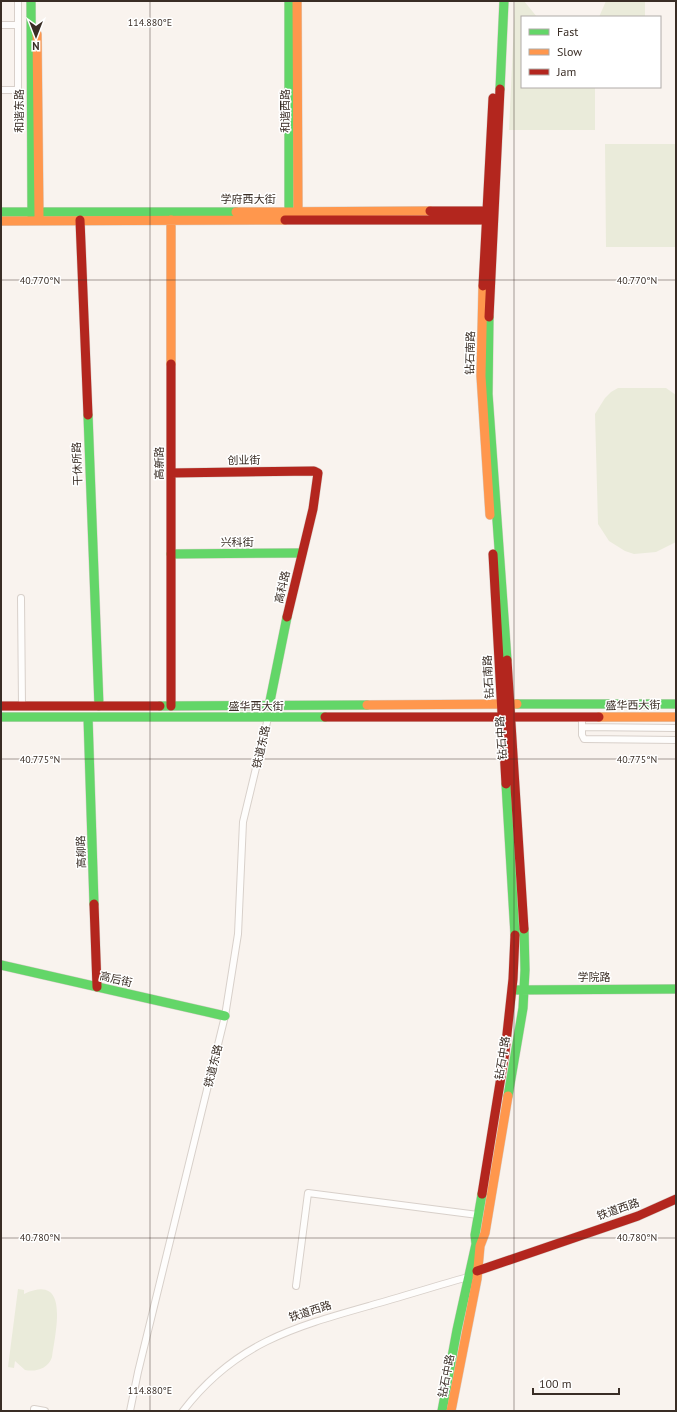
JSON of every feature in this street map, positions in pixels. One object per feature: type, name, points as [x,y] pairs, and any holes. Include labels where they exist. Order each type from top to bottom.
[{"type":"main road","name":"和谐东路","points":[[31,1],[36,216]]},
{"type":"main road","name":"和谐东路","points":[[36,216],[37,1]]},
{"type":"main road","name":"和谐西路","points":[[289,1],[293,215]]},
{"type":"main road","name":"和谐西路","points":[[293,215],[297,1]]},
{"type":"main road","name":"钻石南路","points":[[498,1],[491,215],[488,394],[506,704]]},
{"type":"main road","name":"钻石南路","points":[[491,215],[504,1]]},
{"type":"main road","name":"学府西大街","points":[[1,212],[80,220],[171,220],[293,215]]},
{"type":"main road","name":"学府西大街","points":[[1,221],[36,216],[491,215]]},
{"type":"main road","name":"干休所路","points":[[80,220],[99,706]]},
{"type":"main road","name":"高新路","points":[[171,220],[171,706]]},
{"type":"main road","name":"创业街","points":[[171,472],[314,471],[318,473]]},
{"type":"main road","name":"高科路","points":[[269,706],[313,509],[318,473]]},
{"type":"main road","name":"兴科街","points":[[171,554],[302,554]]},
{"type":"main road","name":"钻石中路","points":[[451,1411],[477,1271],[480,1246],[485,1233],[515,1057],[524,990],[524,927],[506,704]]},
{"type":"main road","name":"盛华西大街","points":[[1,706],[676,704]]},
{"type":"main road","points":[[387,706],[388,718]]},
{"type":"main road","name":"盛华西大街","points":[[1,717],[676,717]]},
{"type":"main road","name":"高柳路","points":[[88,717],[97,987]]},
{"type":"main road","name":"钻石中路","points":[[442,1411],[468,1277],[473,1264],[476,1244],[475,1235],[510,1021],[513,990],[515,942],[507,717]]},
{"type":"main road","name":"高后街","points":[[1,965],[225,1016]]},
{"type":"main road","name":"学院路","points":[[513,990],[676,989]]},
{"type":"main road","name":"铁道西路","points":[[477,1271],[638,1216],[676,1199]]},
{"type":"street","points":[[1,90],[18,90],[18,1]]},
{"type":"street","points":[[1,25],[18,26]]},
{"type":"street","points":[[21,598],[22,706]]},
{"type":"street","points":[[586,717],[582,727],[582,735],[584,739],[676,740]]},
{"type":"street","name":"铁道东路","points":[[130,1411],[140,1364],[225,1016],[238,934],[243,822],[268,718]]},
{"type":"street","points":[[582,727],[676,728]]},
{"type":"street","points":[[296,1286],[308,1193],[478,1215]]},
{"type":"street","name":"铁道西路","points":[[183,1411],[192,1399],[238,1357],[271,1338],[311,1322],[468,1277]]},
{"type":"street","points":[[34,1411],[34,1409],[45,1411]]},
{"type":"green space","points":[[515,1],[524,1],[536,16],[521,16],[521,88],[595,88],[595,130],[509,130]]},
{"type":"green space","points":[[606,1],[645,1],[645,16],[599,16]]},
{"type":"green space","points":[[605,144],[676,144],[676,247],[606,247]]},
{"type":"green space","points":[[618,388],[666,388],[676,395],[676,542],[656,552],[634,554],[625,551],[609,541],[598,524],[595,414],[605,398]]},
{"type":"green space","points":[[18,1289],[24,1290],[24,1294],[39,1289],[49,1291],[54,1298],[57,1308],[56,1334],[52,1357],[48,1364],[41,1369],[25,1370],[15,1361],[14,1368],[8,1367]]},
{"type":"traffic: fast","points":[[31,1],[32,218]]},
{"type":"traffic: fast","points":[[289,1],[289,216]]},
{"type":"traffic: fast","points":[[500,89],[504,1]]},
{"type":"traffic: fast","points":[[1,212],[236,212]]},
{"type":"traffic: fast","points":[[489,317],[488,394],[507,660]]},
{"type":"traffic: fast","points":[[88,415],[99,706]]},
{"type":"traffic: fast","points":[[171,554],[302,553]]},
{"type":"traffic: fast","points":[[269,706],[287,617]]},
{"type":"traffic: fast","points":[[517,704],[676,704]]},
{"type":"traffic: fast","points":[[160,706],[367,705]]},
{"type":"traffic: fast","points":[[1,717],[325,717]]},
{"type":"traffic: fast","points":[[88,717],[94,904]]},
{"type":"traffic: fast","points":[[506,784],[515,935]]},
{"type":"traffic: fast","points":[[508,1096],[523,1008],[525,970],[524,929]]},
{"type":"traffic: fast","points":[[1,965],[225,1016]]},
{"type":"traffic: fast","points":[[517,990],[676,989]]},
{"type":"traffic: fast","points":[[442,1411],[457,1330],[476,1244],[475,1235],[482,1194]]},
{"type":"traffic: slow","points":[[297,1],[298,216]]},
{"type":"traffic: slow","points":[[37,34],[39,217]]},
{"type":"traffic: slow","points":[[236,212],[430,211]]},
{"type":"traffic: slow","points":[[171,220],[171,364]]},
{"type":"traffic: slow","points":[[1,221],[285,220]]},
{"type":"traffic: slow","points":[[483,286],[481,376],[490,515]]},
{"type":"traffic: slow","points":[[367,705],[517,704]]},
{"type":"traffic: slow","points":[[599,717],[676,717]]},
{"type":"traffic: slow","points":[[451,1411],[477,1279],[480,1246],[485,1233],[508,1096]]},
{"type":"traffic: jam","points":[[489,317],[500,89]]},
{"type":"traffic: jam","points":[[483,286],[493,98]]},
{"type":"traffic: jam","points":[[430,211],[493,211]]},
{"type":"traffic: jam","points":[[80,220],[88,415]]},
{"type":"traffic: jam","points":[[285,220],[492,220]]},
{"type":"traffic: jam","points":[[171,364],[171,706]]},
{"type":"traffic: jam","points":[[171,473],[314,471],[318,473],[313,509],[287,617]]},
{"type":"traffic: jam","points":[[493,554],[506,784]]},
{"type":"traffic: jam","points":[[507,660],[524,929]]},
{"type":"traffic: jam","points":[[1,706],[160,706]]},
{"type":"traffic: jam","points":[[325,717],[599,717]]},
{"type":"traffic: jam","points":[[94,904],[97,987]]},
{"type":"traffic: jam","points":[[482,1194],[505,1052],[513,979],[515,935]]},
{"type":"traffic: jam","points":[[477,1271],[638,1216],[676,1199]]}]
